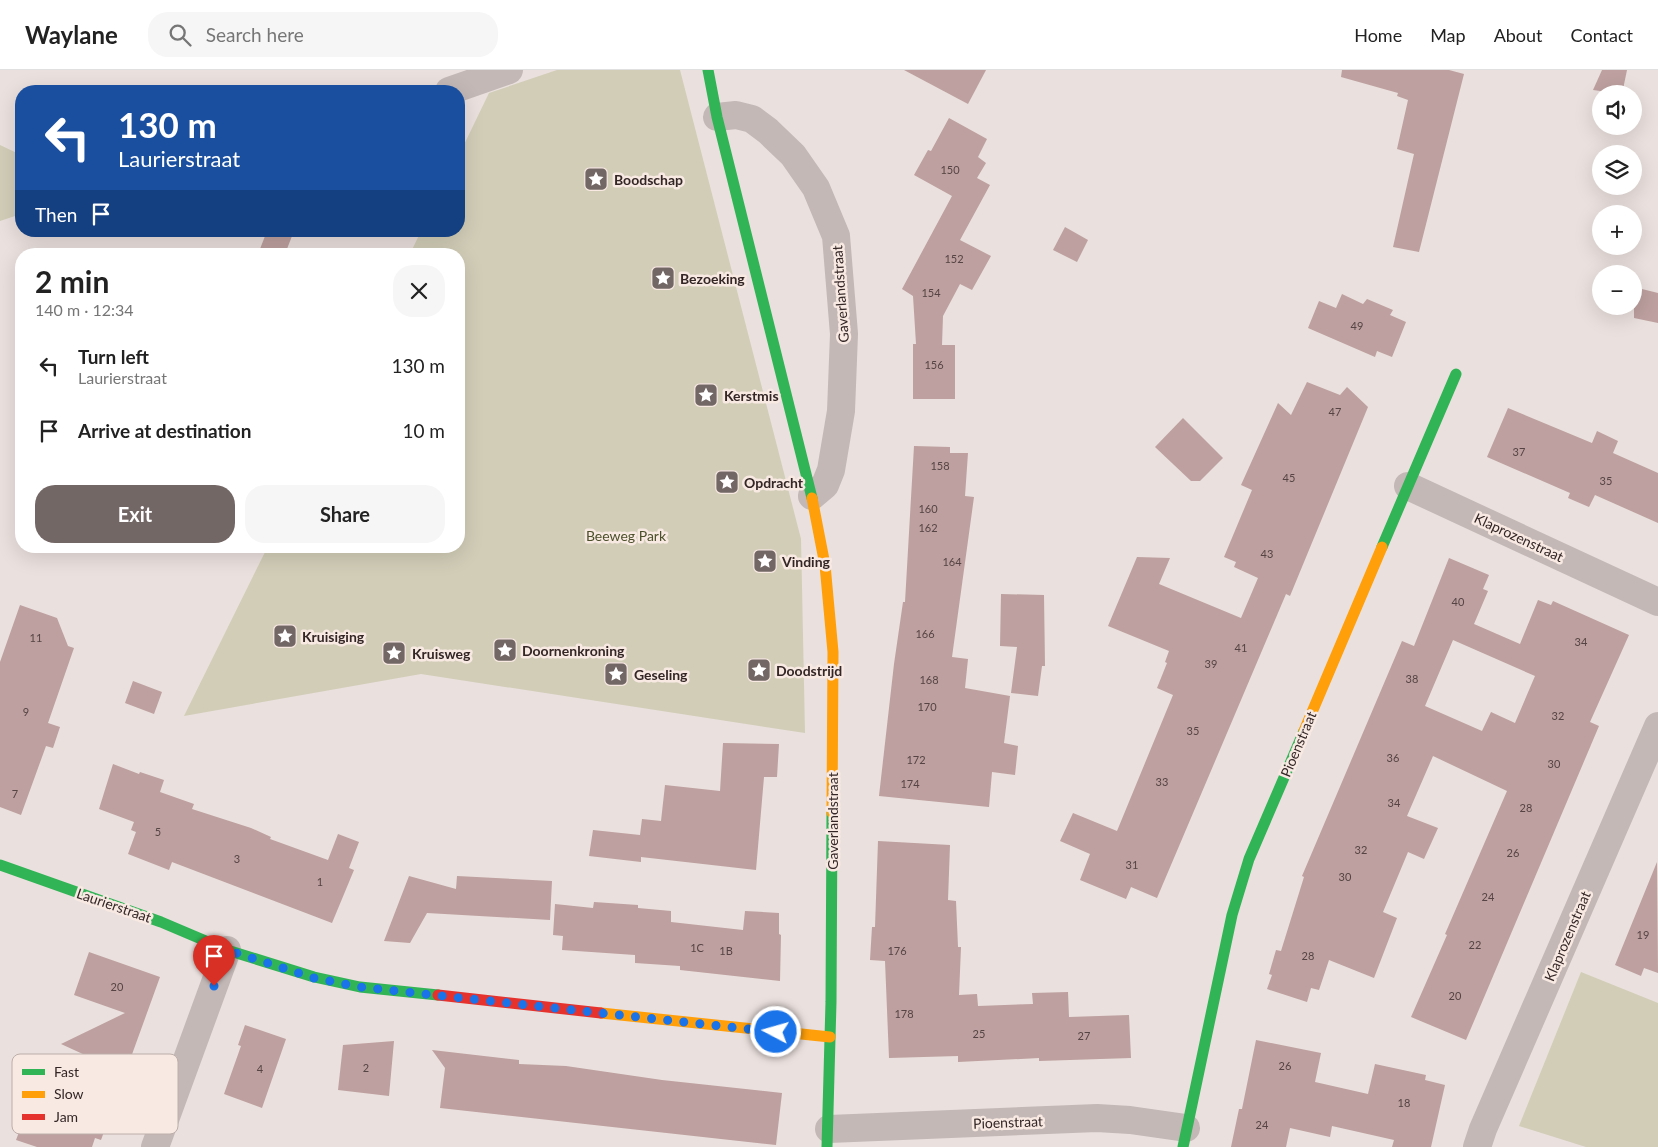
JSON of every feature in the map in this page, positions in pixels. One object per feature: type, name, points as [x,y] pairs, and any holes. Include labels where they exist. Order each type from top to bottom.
[{"type":"street","points":[[465,85],[510,70]]},
{"type":"street","name":"Gaverlandstraat","points":[[708,70],[717,117],[812,496],[825,565],[833,652],[828,1138]]},
{"type":"street","name":"Gaverlandstraat","points":[[717,117],[736,115],[752,119],[768,131],[793,155],[816,188],[836,236],[844,334],[841,411],[831,470],[825,485],[812,496]]},
{"type":"street","name":"Pioenstraat","points":[[828,1138],[1098,1118],[1130,1120],[1184,1138],[1232,915],[1249,859],[1456,374]]},
{"type":"street","name":"Klaprozenstraat","points":[[1408,486],[1658,602]]},
{"type":"street","name":"Klaprozenstraat","points":[[1477,1147],[1482,1129],[1658,726]]},
{"type":"street","name":"Laurierstraat","points":[[0,865],[160,922],[227,950],[314,978],[360,987],[830,1038]]},
{"type":"street","points":[[178,1084],[227,950]]},
{"type":"street","points":[[155,1147],[160,1134]]},
{"type":"green space","name":"Beeweg Park","points":[[557,70],[680,70],[801,539],[805,733],[421,674],[184,716],[265,553],[465,553],[465,248],[413,248],[418,237],[465,237],[465,143],[489,93]]},
{"type":"green space","points":[[0,145],[15,152],[15,216],[0,221]]},
{"type":"green space","points":[[1581,972],[1658,1003],[1658,1147],[1586,1147],[1519,1126]]},
{"type":"building","points":[[904,70],[986,70],[968,104]]},
{"type":"building","points":[[1342,70],[1449,70],[1464,74],[1419,252],[1393,247],[1414,154],[1397,149],[1408,100],[1397,96],[1398,93],[1341,77]]},
{"type":"building","points":[[1602,70],[1627,70],[1624,85],[1595,85]]},
{"type":"building","points":[[949,118],[987,139],[978,157],[986,163],[977,178],[990,185],[960,240],[991,256],[972,290],[960,284],[943,316],[942,345],[955,345],[955,399],[913,399],[913,344],[916,344],[913,296],[902,289],[952,196],[914,175],[928,150],[931,151]]},
{"type":"building","points":[[1065,227],[1088,240],[1077,262],[1053,250]]},
{"type":"building","points":[[265,237],[292,237],[287,248],[260,248]]},
{"type":"building","points":[[1642,289],[1658,293],[1658,323],[1634,318],[1634,315],[1642,315]]},
{"type":"building","points":[[1342,294],[1363,304],[1367,299],[1393,310],[1390,315],[1406,322],[1392,357],[1377,351],[1375,357],[1308,328],[1319,301],[1336,308]]},
{"type":"building","points":[[1307,382],[1340,395],[1347,387],[1368,407],[1290,596],[1286,594],[1157,898],[1131,887],[1126,899],[1080,880],[1090,854],[1060,841],[1073,813],[1117,831],[1173,695],[1157,688],[1167,663],[1165,662],[1169,651],[1108,626],[1137,557],[1170,558],[1159,584],[1241,618],[1258,578],[1234,567],[1236,562],[1224,557],[1252,490],[1241,485],[1278,403],[1291,415]]},
{"type":"building","points":[[1508,408],[1592,443],[1597,431],[1618,441],[1613,453],[1658,473],[1658,523],[1595,495],[1589,507],[1568,498],[1570,493],[1487,457]]},
{"type":"building","points":[[1183,418],[1223,458],[1200,481],[1191,481],[1155,447]]},
{"type":"building","points":[[914,446],[950,447],[950,453],[968,453],[965,496],[974,497],[952,657],[968,659],[965,688],[1010,696],[1004,743],[1018,746],[1015,775],[992,772],[989,807],[879,796],[894,664],[903,602],[905,602]]},
{"type":"building","points":[[1449,558],[1489,575],[1483,589],[1488,591],[1474,624],[1520,644],[1538,600],[1551,605],[1553,601],[1629,635],[1590,722],[1599,726],[1466,1040],[1411,1017],[1507,791],[1433,756],[1407,816],[1438,828],[1424,859],[1408,852],[1383,912],[1397,918],[1374,978],[1329,960],[1319,990],[1311,988],[1307,1002],[1267,989],[1272,975],[1269,974],[1276,950],[1281,951],[1304,877],[1302,876],[1402,641],[1414,646]],"holes":[[[1453,640],[1535,676],[1515,723],[1491,712],[1482,731],[1425,706]]]},
{"type":"building","points":[[1001,594],[1044,595],[1045,666],[1042,666],[1038,696],[1011,693],[1017,647],[1000,646]]},
{"type":"building","points":[[20,605],[57,618],[68,646],[74,648],[48,723],[60,727],[53,748],[46,746],[21,815],[0,807],[0,662]]},
{"type":"building","points":[[133,681],[162,692],[154,714],[125,703]]},
{"type":"building","points":[[723,743],[779,744],[777,777],[764,777],[756,870],[641,857],[641,862],[589,856],[593,830],[640,835],[642,819],[661,821],[665,785],[720,791]]},
{"type":"building","points":[[113,764],[139,774],[140,772],[164,780],[160,792],[194,804],[192,809],[251,828],[271,837],[270,839],[328,860],[338,834],[359,842],[349,868],[354,870],[332,923],[172,862],[169,870],[128,854],[136,832],[131,830],[134,822],[99,809]]},
{"type":"building","points":[[878,841],[950,845],[948,900],[956,901],[958,947],[961,947],[959,995],[977,994],[978,1006],[1033,1004],[1032,993],[1068,992],[1069,1017],[1129,1015],[1131,1058],[1039,1061],[1039,1058],[958,1062],[958,1056],[889,1058],[885,961],[870,960],[872,927],[875,927]]},
{"type":"building","points":[[1657,862],[1658,973],[1644,968],[1641,976],[1615,965]]},
{"type":"building","points":[[409,876],[456,889],[457,876],[552,881],[550,920],[427,913],[410,943],[384,941]]},
{"type":"building","points":[[594,902],[638,905],[638,908],[671,911],[671,922],[743,930],[745,911],[779,913],[779,934],[781,935],[780,981],[680,970],[680,966],[635,963],[635,955],[562,950],[563,936],[553,935],[555,904],[593,908]]},
{"type":"building","points":[[89,952],[160,977],[132,1054],[83,1054],[61,1044],[125,1013],[74,995]]},
{"type":"building","points":[[245,1025],[286,1039],[262,1108],[224,1094],[241,1046],[238,1045]]},
{"type":"building","points":[[1256,1040],[1321,1053],[1315,1082],[1368,1094],[1375,1064],[1426,1075],[1425,1080],[1445,1085],[1431,1147],[1392,1147],[1394,1140],[1332,1126],[1330,1137],[1290,1128],[1286,1147],[1231,1147],[1239,1109],[1242,1109]]},
{"type":"building","points":[[394,1041],[389,1096],[338,1090],[343,1045]]},
{"type":"building","points":[[432,1050],[519,1060],[519,1064],[566,1066],[662,1080],[782,1093],[776,1145],[440,1108],[445,1068]]},
{"type":"building","points":[[18,1134],[103,1134],[101,1140],[95,1138],[92,1147],[37,1147],[16,1140]]},
{"type":"traffic: fast","points":[[708,70],[717,117],[812,498]]},
{"type":"traffic: fast","points":[[1382,547],[1456,374]]},
{"type":"traffic: fast","points":[[1183,1147],[1232,915],[1249,859],[1304,731]]},
{"type":"traffic: fast","points":[[827,1147],[831,1002],[832,813]]},
{"type":"traffic: fast","points":[[0,865],[161,922],[227,950],[314,977],[360,987],[438,995]]},
{"type":"traffic: slow","points":[[812,498],[825,565],[833,652],[832,813]]},
{"type":"traffic: slow","points":[[1304,731],[1382,547]]},
{"type":"traffic: slow","points":[[601,1013],[830,1037]]},
{"type":"traffic: jam","points":[[438,995],[601,1013]]},
{"type":"place","name":"Boodschap","points":[[596,179]]},
{"type":"place","name":"Bezoeking","points":[[663,278]]},
{"type":"place","name":"Kerstmis","points":[[706,395]]},
{"type":"place","name":"Opdracht","points":[[727,482]]},
{"type":"place","name":"Vinding","points":[[765,561]]},
{"type":"place","name":"Kruisiging","points":[[285,636]]},
{"type":"place","name":"Doornenkroning","points":[[505,650]]},
{"type":"place","name":"Kruisweg","points":[[394,653]]},
{"type":"place","name":"Doodstrijd","points":[[759,670]]},
{"type":"place","name":"Geseling","points":[[616,674]]},
{"type":"route","points":[[214,986],[227,950],[314,978],[360,987],[776,1032]]}]
